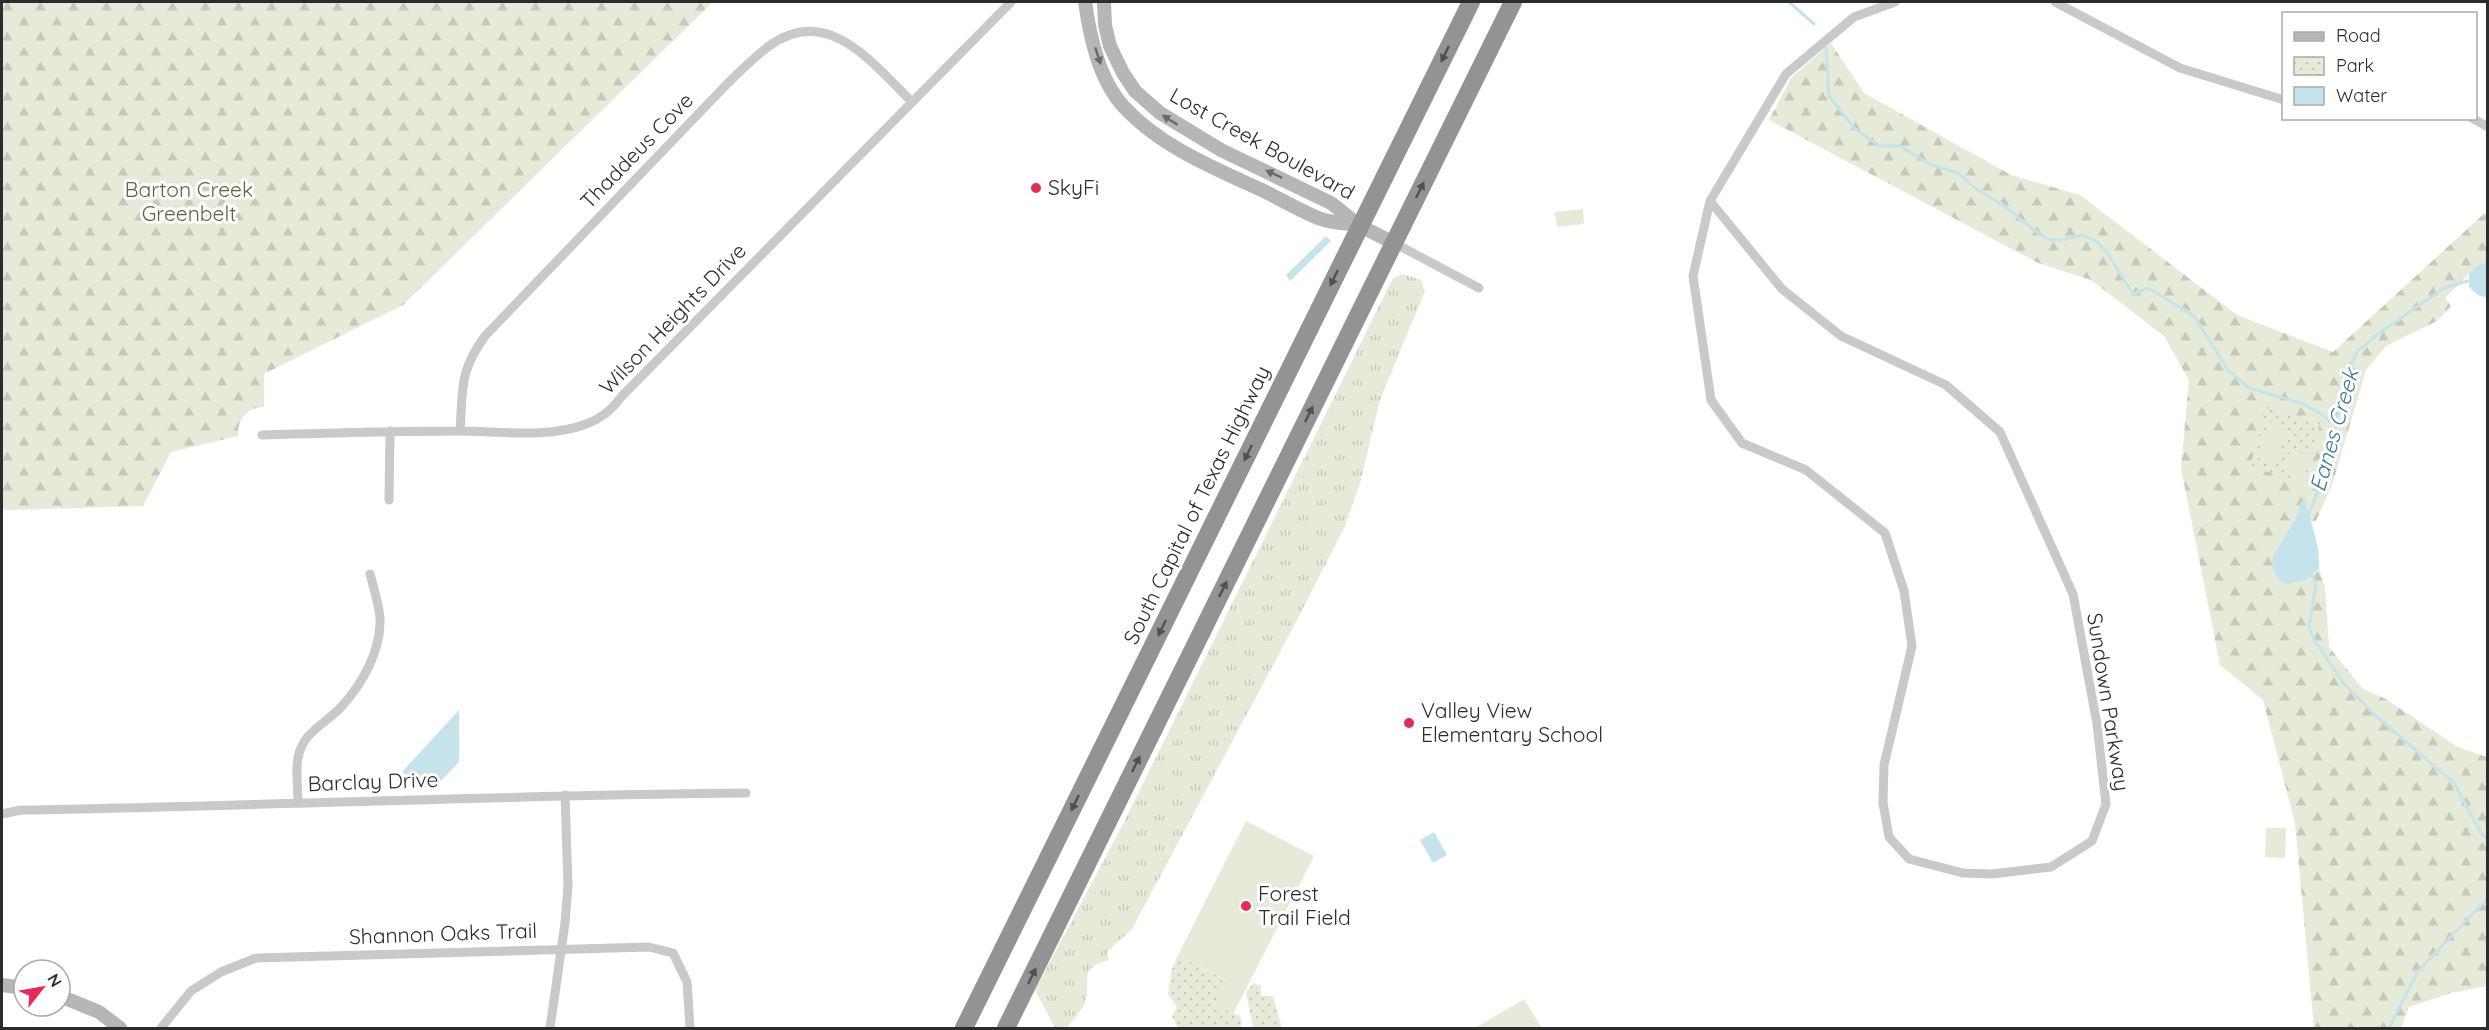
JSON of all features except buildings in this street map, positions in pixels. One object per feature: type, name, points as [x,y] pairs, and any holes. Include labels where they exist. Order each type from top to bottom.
[{"type":"highway","name":"South Capital of Texas Highway","points":[[963,1029],[1471,2]]},
{"type":"highway","points":[[1006,1029],[1513,2]]},
{"type":"street","name":"Wilson Heights Drive","points":[[262,435],[390,431],[548,432],[585,425],[600,418],[613,408],[629,388],[1011,2]]},
{"type":"street","name":"Lost Creek Boulevard","points":[[1085,2],[1099,62],[1112,89],[1123,106],[1148,129],[1209,165],[1319,219],[1360,226]]},
{"type":"street","name":"Lost Creek Boulevard","points":[[1104,2],[1105,25],[1110,46],[1123,73],[1135,91],[1160,113],[1221,150],[1331,203],[1360,226],[1479,288]]},
{"type":"street","name":"Sundown Parkway","points":[[1710,201],[1782,289],[1841,336],[1946,385],[2000,432],[2073,594],[2097,724],[2106,804],[2092,841],[2051,867],[1992,874],[1963,873],[1910,859],[1889,837],[1883,803],[1884,765],[1912,646],[1904,591],[1885,533],[1806,470],[1742,442],[1711,399],[1693,276],[1710,201],[1786,74],[1854,17],[1895,2]]},
{"type":"street","points":[[2055,2],[2180,68],[2282,100]]},
{"type":"street","name":"Thaddeus Cove","points":[[460,431],[464,372],[471,356],[485,336],[727,84],[770,45],[786,36],[801,32],[832,35],[849,42],[861,52],[912,102]]},
{"type":"street","points":[[388,500],[390,431]]},
{"type":"street","points":[[298,802],[301,748],[309,735],[343,706],[367,670],[377,644],[380,620],[370,574]]},
{"type":"street","name":"Barclay Drive","points":[[2,814],[21,810],[298,802],[746,793]]},
{"type":"street","points":[[550,1029],[563,949],[567,886],[566,795]]},
{"type":"street","name":"Shannon Oaks Trail","points":[[161,1029],[191,991],[221,972],[256,958],[649,947],[673,953],[687,982],[690,1029]]},
{"type":"street","points":[[72,1001],[99,1012],[120,1029]]},
{"type":"green space","name":"Barton Creek Greenbelt","points":[[2,2],[713,2],[403,305],[264,374],[264,407],[253,409],[244,416],[239,425],[238,436],[171,452],[143,506],[9,510],[2,509]]},
{"type":"green space","points":[[1831,43],[1864,93],[2011,175],[2080,195],[2237,315],[2333,352],[2487,211],[2487,261],[2477,266],[2445,298],[2451,306],[2437,321],[2386,346],[2366,370],[2332,485],[2316,521],[2309,522],[2304,497],[2296,517],[2273,556],[2306,580],[2319,569],[2325,587],[2329,647],[2363,689],[2384,698],[2458,747],[2487,757],[2487,986],[2451,993],[2409,1007],[2401,1028],[2314,1028],[2295,823],[2263,700],[2220,665],[2181,468],[2189,380],[2164,336],[2091,280],[2038,263],[1769,120],[1791,78]]},
{"type":"green space","points":[[1583,209],[1584,224],[1557,227],[1555,212]]},
{"type":"green space","points":[[1403,274],[1421,280],[1425,291],[1380,400],[1360,483],[1345,526],[1132,929],[1108,951],[1108,961],[1092,967],[1087,978],[1084,1005],[1078,1014],[1067,1028],[1055,1028],[1035,990],[1122,826],[1393,278]]},
{"type":"green space","points":[[2266,408],[2320,423],[2305,482],[2250,467]]},
{"type":"green space","points":[[2268,422],[2286,427],[2276,464],[2259,459]]},
{"type":"green space","points":[[2290,450],[2309,455],[2304,479],[2284,474]]},
{"type":"green space","name":"Forest Trail Field","points":[[1246,821],[1314,856],[1233,1014],[1215,1004],[1226,980],[1178,955]]},
{"type":"green space","points":[[2266,828],[2286,828],[2285,858],[2265,857]]},
{"type":"green space","points":[[1178,955],[1227,981],[1215,1004],[1240,1016],[1242,1024],[1240,1028],[1178,1028],[1172,1016],[1177,1007],[1168,994],[1172,969]]},
{"type":"green space","points":[[1254,983],[1261,986],[1261,996],[1273,996],[1282,1028],[1253,1028],[1246,992]]},
{"type":"green space","points":[[1524,999],[1542,1028],[1475,1028]]},
{"type":"water","points":[[1326,236],[1331,241],[1290,281],[1286,275]]},
{"type":"water","points":[[2487,261],[2487,298],[2478,295],[2469,287],[2469,274],[2477,266]]},
{"type":"water","points":[[2304,495],[2316,542],[2319,569],[2306,580],[2287,584],[2280,581],[2272,568],[2273,556],[2296,517]]},
{"type":"water","points":[[459,710],[459,762],[441,781],[414,782],[402,772]]},
{"type":"water","points":[[1434,832],[1447,855],[1433,863],[1420,840]]},
{"type":"waterway","points":[[1789,2],[1814,24]]},
{"type":"waterway","points":[[1826,48],[1829,96],[1854,128],[1880,146],[1900,146],[1931,165],[1958,173],[1976,189],[2002,204],[2048,239],[2061,240],[2083,235],[2096,241],[2106,251],[2133,294],[2148,288],[2194,316],[2228,370],[2249,388],[2304,404],[2323,415],[2335,426]]},
{"type":"waterway","name":"Eanes Creek","points":[[2307,519],[2327,466],[2346,378],[2357,352],[2374,337],[2444,288],[2471,280]]},
{"type":"waterway","name":"Eanes Creek","points":[[2311,574],[2316,584],[2309,627],[2313,638],[2343,683],[2376,716],[2454,783],[2481,833],[2488,839]]},
{"type":"waterway","name":"Eanes Creek","points":[[2389,1028],[2418,971],[2488,898]]},
{"type":"place","name":"SkyFi","points":[[1036,188]]},
{"type":"place","name":"Valley View Elementary School","points":[[1409,723]]},
{"type":"place","name":"Forest Trail Field","points":[[1246,906]]}]
